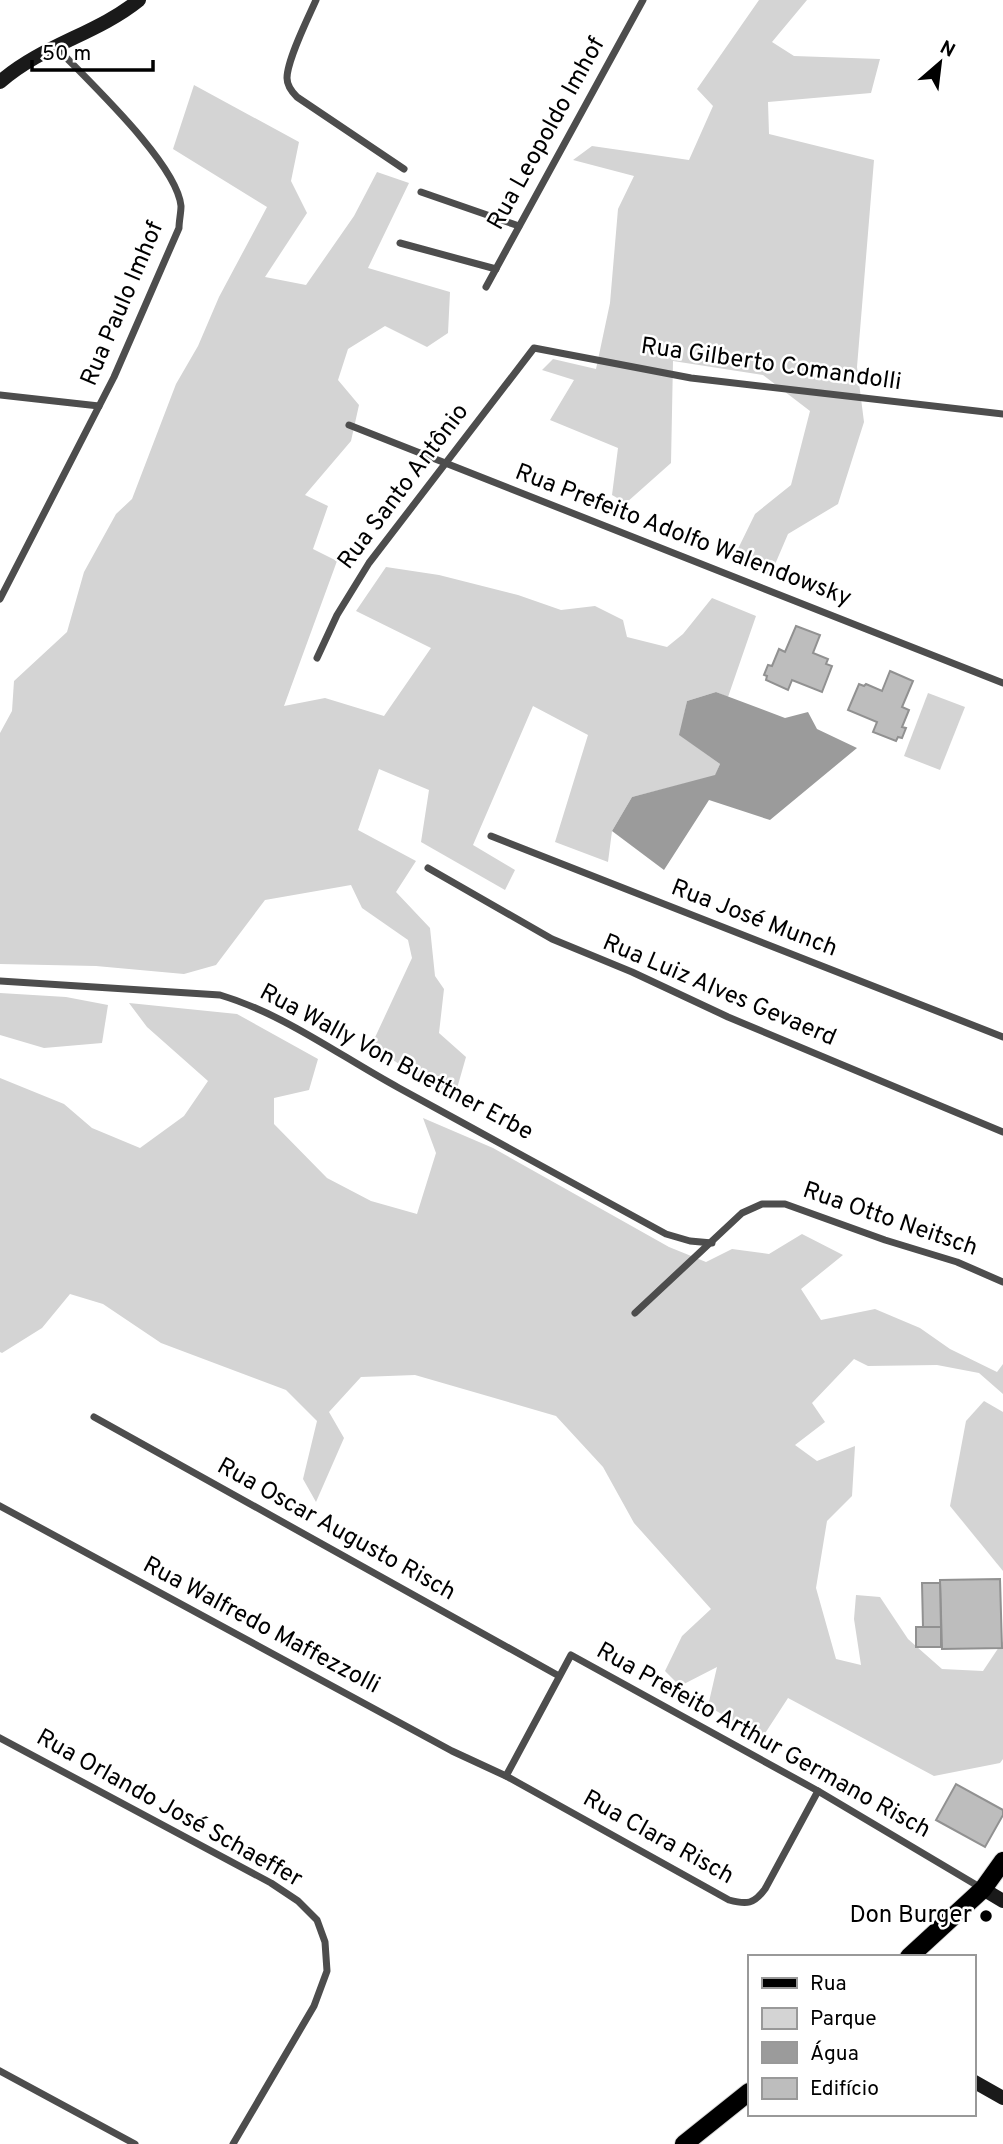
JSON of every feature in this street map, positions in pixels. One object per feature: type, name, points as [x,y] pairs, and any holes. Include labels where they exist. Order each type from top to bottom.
[{"type":"main road","points":[[911,1955],[983,1889],[1003,1861]]},
{"type":"main road","points":[[684,2144],[748,2093]]},
{"type":"street","points":[[0,82],[54,45],[107,21],[139,0]]},
{"type":"street","points":[[316,0],[290,65],[287,78],[290,89],[297,97],[404,169]]},
{"type":"street","name":"Rua Leopoldo Imhof","points":[[485,287],[643,0]]},
{"type":"street","name":"Rua Paulo Imhof","points":[[0,599],[99,406],[179,228],[181,206],[174,184],[150,147],[54,45]]},
{"type":"street","points":[[421,192],[519,226]]},
{"type":"street","points":[[400,243],[496,269]]},
{"type":"street","name":"Rua Gilberto Comandolli","points":[[534,348],[691,378],[1003,414]]},
{"type":"street","name":"Rua Santo Antônio","points":[[317,658],[352,588],[444,463],[534,348]]},
{"type":"street","points":[[0,394],[99,406]]},
{"type":"street","name":"Rua Prefeito Adolfo Walendowsky","points":[[349,425],[1003,682]]},
{"type":"street","name":"Rua José Munch","points":[[491,836],[1003,1037]]},
{"type":"street","name":"Rua Luiz Alves Gevaerd","points":[[428,868],[552,939],[632,972],[728,1017],[1003,1132]]},
{"type":"street","name":"Rua Wally Von Buettner Erbe","points":[[0,981],[220,995],[242,1001],[666,1234],[690,1241],[712,1243]]},
{"type":"street","name":"Rua Otto Neitsch","points":[[635,1313],[742,1213],[762,1204],[785,1204],[885,1240],[957,1262],[1003,1282]]},
{"type":"street","name":"Rua Oscar Augusto Risch","points":[[94,1417],[559,1676]]},
{"type":"street","name":"Rua Walfredo Maffezzolli","points":[[0,1506],[452,1751],[506,1776]]},
{"type":"street","name":"Rua Prefeito Arthur Germano Risch","points":[[506,1776],[571,1655],[818,1791],[983,1889]]},
{"type":"street","name":"Rua Orlando José Schaeffer","points":[[0,1738],[271,1883],[298,1901],[317,1920],[325,1942],[327,1971],[314,2006],[233,2144]]},
{"type":"street","name":"Rua Clara Risch","points":[[506,1776],[729,1900],[744,1905],[756,1901],[765,1889],[818,1791]]},
{"type":"street","points":[[983,1889],[1003,1901]]},
{"type":"street","points":[[0,2071],[135,2144]]},
{"type":"street","points":[[975,2082],[1003,2098]]},
{"type":"green space","points":[[759,0],[807,0],[772,42],[794,56],[880,59],[871,93],[768,102],[769,134],[874,160],[857,367],[864,422],[838,504],[788,534],[770,576],[734,557],[755,514],[791,485],[810,411],[763,375],[673,361],[671,463],[626,503],[612,495],[618,448],[550,420],[574,380],[542,370],[553,359],[596,369],[610,303],[618,209],[634,176],[573,160],[592,146],[689,160],[713,106],[697,89]]},
{"type":"green space","points":[[194,85],[299,142],[291,181],[307,213],[265,277],[306,285],[354,216],[377,172],[409,183],[368,268],[450,292],[448,333],[427,347],[385,326],[348,349],[338,380],[359,405],[351,441],[305,495],[328,506],[313,549],[337,561],[284,706],[325,698],[384,716],[431,648],[356,611],[386,567],[439,575],[518,595],[561,610],[595,606],[623,620],[627,637],[667,647],[683,634],[712,598],[756,616],[728,697],[716,692],[687,701],[680,735],[720,764],[715,776],[632,797],[612,831],[608,862],[555,842],[588,735],[533,706],[473,845],[515,870],[505,890],[421,842],[429,790],[379,769],[358,830],[416,861],[396,892],[430,928],[435,976],[444,989],[439,1033],[466,1057],[454,1099],[371,1046],[412,958],[408,940],[362,908],[351,885],[265,900],[216,965],[184,974],[96,966],[0,964],[0,733],[12,711],[14,681],[67,632],[84,572],[116,514],[132,499],[176,384],[198,346],[219,297],[267,207],[173,149]]},
{"type":"green space","points":[[928,693],[965,707],[940,770],[904,756]]},
{"type":"green space","points":[[0,993],[66,997],[108,1005],[102,1043],[44,1048],[0,1035]]},
{"type":"green space","points":[[129,1003],[237,1014],[318,1059],[309,1090],[274,1098],[274,1124],[327,1178],[371,1201],[417,1214],[436,1153],[423,1118],[493,1148],[669,1247],[706,1262],[732,1249],[769,1254],[802,1234],[843,1255],[801,1289],[821,1320],[875,1309],[920,1328],[950,1349],[997,1372],[1003,1364],[1003,1394],[979,1373],[937,1365],[868,1366],[854,1359],[812,1403],[825,1422],[795,1445],[817,1461],[855,1446],[852,1496],[827,1521],[816,1588],[836,1659],[861,1665],[854,1619],[856,1595],[880,1597],[908,1639],[942,1669],[983,1671],[1003,1641],[1003,1759],[1000,1763],[934,1776],[788,1698],[762,1738],[708,1706],[717,1667],[680,1686],[665,1671],[682,1636],[711,1609],[634,1523],[603,1467],[556,1416],[415,1375],[361,1377],[329,1412],[344,1438],[316,1502],[303,1479],[317,1421],[286,1390],[161,1343],[103,1304],[70,1294],[42,1328],[0,1352],[0,1078],[64,1104],[92,1128],[140,1148],[184,1116],[208,1081],[147,1027]]},
{"type":"green space","points":[[984,1401],[1003,1412],[1003,1571],[950,1506],[966,1421]]},
{"type":"water","points":[[716,692],[785,718],[808,712],[817,729],[857,748],[770,820],[709,800],[664,870],[612,831],[632,797],[715,775],[720,764],[679,735],[687,701]]},
{"type":"building","points":[[796,626],[820,635],[813,653],[828,659],[826,664],[832,666],[822,692],[792,680],[788,690],[766,680],[767,676],[764,675],[768,665],[772,666],[779,649],[785,652]]},
{"type":"building","points":[[890,671],[913,681],[902,707],[909,710],[902,727],[906,728],[902,738],[898,737],[896,741],[873,732],[877,722],[848,710],[859,684],[882,691]]},
{"type":"building","points":[[1000,1579],[1002,1648],[942,1649],[940,1580]]},
{"type":"building","points":[[922,1583],[940,1583],[941,1627],[923,1627]]},
{"type":"building","points":[[916,1627],[941,1627],[941,1647],[916,1647]]},
{"type":"building","points":[[956,1784],[1003,1810],[1003,1815],[985,1847],[936,1820]]},
{"type":"place","name":"Don Burger","points":[[986,1916]]}]
